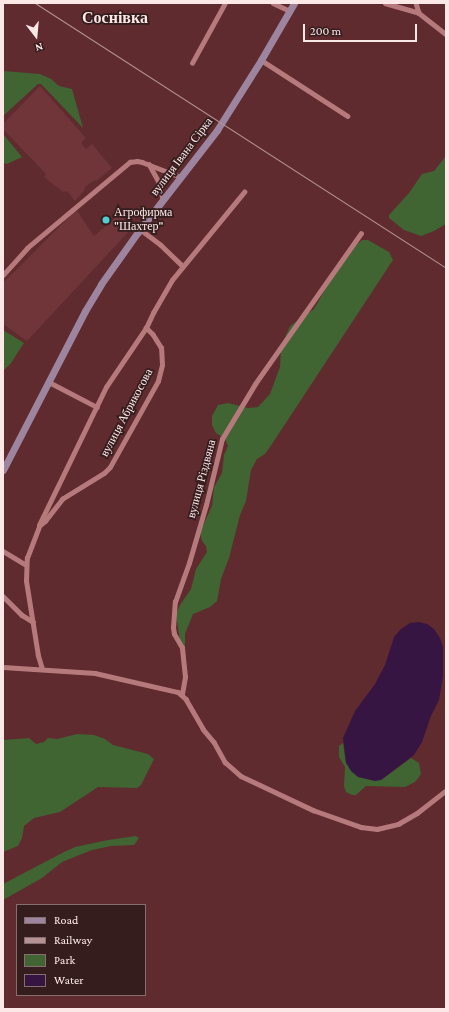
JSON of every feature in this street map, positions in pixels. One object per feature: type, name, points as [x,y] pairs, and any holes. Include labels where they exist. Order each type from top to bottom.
[{"type":"street","points":[[192,62],[225,3]]},
{"type":"street","points":[[273,3],[290,11]]},
{"type":"street","name":"вулиця Івана Сірка","points":[[3,470],[93,297],[140,229],[217,130],[262,60],[294,3]]},
{"type":"street","points":[[385,3],[419,13],[446,34]]},
{"type":"street","points":[[416,3],[419,13]]},
{"type":"street","points":[[262,60],[348,116]]},
{"type":"street","points":[[3,274],[27,248],[125,166],[137,160],[181,177]]},
{"type":"street","points":[[149,164],[161,188],[163,201]]},
{"type":"street","name":"вулиця Абрикосова","points":[[42,669],[32,622],[26,581],[26,558],[39,526],[106,387],[146,328],[160,300],[182,265],[244,192]]},
{"type":"street","points":[[140,229],[161,245],[182,265]]},
{"type":"street","name":"вулиця Різдвяна","points":[[182,694],[185,677],[183,654],[173,628],[175,602],[189,563],[206,505],[222,439],[255,384],[361,233]]},
{"type":"street","name":"вулиця Абрикосова","points":[[39,526],[66,496],[104,473],[110,467],[128,435],[162,371],[161,348],[156,339],[146,328]]},
{"type":"street","points":[[49,382],[97,407]]},
{"type":"street","points":[[3,551],[26,565]]},
{"type":"street","points":[[3,596],[32,622]]},
{"type":"street","points":[[3,667],[95,673],[182,694],[222,757],[230,767],[241,776],[313,810],[349,824],[372,829],[390,828],[405,821],[446,790]]},
{"type":"shaded area","points":[[40,86],[86,138],[81,143],[86,149],[92,144],[112,168],[96,181],[95,180],[86,186],[75,201],[67,191],[63,192],[44,177],[46,174],[3,129],[3,124]]},
{"type":"shaded area","points":[[75,211],[78,212],[94,236],[116,217],[123,218],[132,228],[27,341],[3,324],[3,283]]},
{"type":"green space","points":[[3,71],[40,74],[51,79],[59,86],[72,89],[83,128],[41,84],[38,84],[3,116]]},
{"type":"green space","points":[[3,134],[22,157],[7,164],[3,163]]},
{"type":"green space","points":[[446,156],[446,224],[421,236],[404,230],[389,218],[389,215],[409,193],[422,174],[434,171]]},
{"type":"green space","points":[[362,240],[368,240],[389,252],[393,260],[270,447],[265,454],[257,459],[251,470],[246,501],[240,515],[229,558],[221,579],[217,601],[210,607],[193,614],[185,634],[185,648],[180,640],[176,615],[180,605],[191,589],[196,569],[207,552],[200,532],[212,506],[214,487],[222,473],[224,455],[228,446],[225,439],[216,433],[212,425],[212,416],[218,405],[228,403],[248,408],[258,407],[270,394],[280,367],[281,347],[290,326],[314,309],[327,286],[356,245]]},
{"type":"green space","points":[[3,330],[24,343],[11,363],[3,371]]},
{"type":"green space","points":[[77,734],[94,735],[105,739],[113,745],[148,754],[154,759],[141,785],[137,788],[98,787],[60,812],[34,818],[24,826],[22,838],[18,846],[3,852],[3,740],[29,738],[36,744],[44,742],[48,738],[57,739]]},
{"type":"green space","points":[[343,743],[346,763],[381,780],[411,758],[419,763],[421,774],[415,782],[405,787],[366,786],[356,795],[352,795],[346,792],[344,786],[345,767],[339,757],[339,746]]},
{"type":"green space","points":[[136,836],[139,838],[134,845],[111,846],[92,850],[62,862],[42,878],[3,900],[3,884],[64,852],[75,847]]},
{"type":"water","points":[[419,622],[427,624],[434,629],[440,638],[443,647],[443,676],[439,700],[431,716],[422,742],[414,755],[381,780],[375,781],[358,777],[351,771],[346,763],[343,738],[355,711],[375,684],[385,665],[394,637],[401,629],[410,623]]},
{"type":"railway","points":[[35,3],[446,268]]},
{"type":"place","name":"Агрофирма \"Шахтер\"","points":[[106,220]]},
{"type":"district","name":"Соснівка","points":[[115,18]]}]
